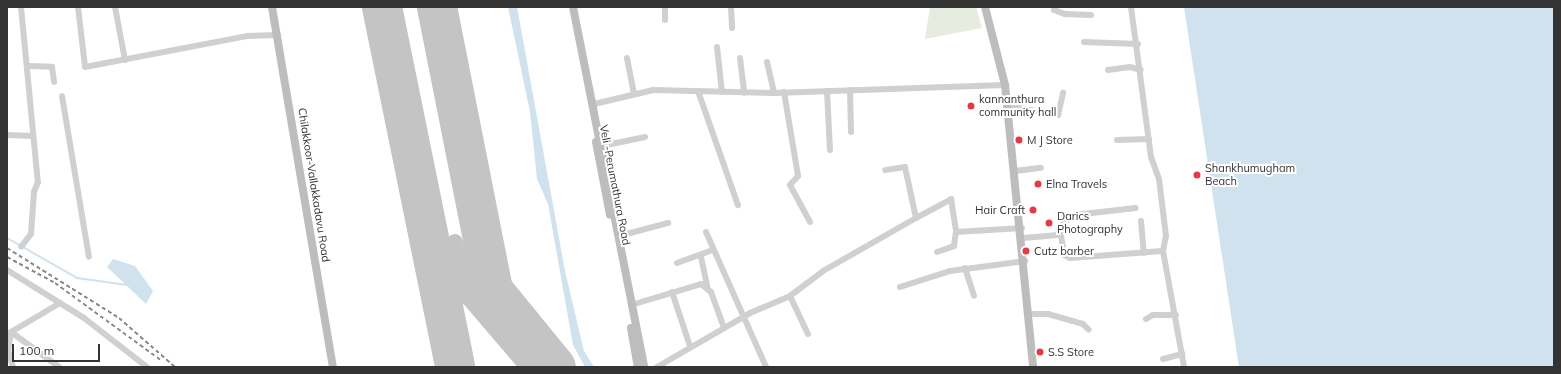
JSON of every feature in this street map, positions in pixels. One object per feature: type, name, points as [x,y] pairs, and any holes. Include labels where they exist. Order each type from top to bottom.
[{"type":"main road","name":"Chilakkoor-Vallakkadavu Road","points":[[272,7],[278,35],[333,367]]},
{"type":"main road","points":[[278,7],[338,367]]},
{"type":"main road","name":"Veli -Perumathura Road","points":[[568,7],[638,367]]},
{"type":"main road","points":[[573,7],[594,104],[644,367]]},
{"type":"main road","points":[[985,7],[1005,85],[1008,106],[1023,238],[1033,367]]},
{"type":"street","points":[[21,7],[29,66],[33,136],[38,182],[34,192],[31,234],[21,247]]},
{"type":"street","points":[[78,7],[84,67],[248,36],[278,35]]},
{"type":"street","points":[[115,7],[125,60]]},
{"type":"street","points":[[665,7],[665,20]]},
{"type":"street","points":[[731,7],[732,28]]},
{"type":"street","points":[[1056,7],[1054,10],[1065,14],[1091,15]]},
{"type":"street","points":[[1131,7],[1138,44],[1149,139],[1166,229],[1163,251],[1176,315],[1184,367]]},
{"type":"street","points":[[1084,42],[1138,44]]},
{"type":"street","points":[[717,47],[722,92]]},
{"type":"street","points":[[627,58],[634,94]]},
{"type":"street","points":[[740,58],[744,93]]},
{"type":"street","points":[[767,62],[774,93]]},
{"type":"street","points":[[29,66],[52,66],[54,82]]},
{"type":"street","points":[[1108,70],[1130,67],[1141,70]]},
{"type":"street","points":[[594,104],[653,90],[774,93],[1005,85]]},
{"type":"street","points":[[850,90],[851,132]]},
{"type":"street","points":[[827,91],[830,150]]},
{"type":"street","points":[[698,92],[738,205]]},
{"type":"street","points":[[784,92],[798,176],[790,186],[810,222]]},
{"type":"street","points":[[1008,106],[1058,115],[1063,93]]},
{"type":"street","points":[[62,96],[89,257]]},
{"type":"street","points":[[7,135],[33,136]]},
{"type":"street","points":[[602,146],[645,137]]},
{"type":"street","points":[[1117,140],[1149,139]]},
{"type":"street","points":[[885,170],[905,167],[916,218]]},
{"type":"street","points":[[1015,171],[1040,168]]},
{"type":"street","points":[[657,367],[690,346],[743,317],[790,296],[822,271],[951,199],[956,232],[954,246],[937,252]]},
{"type":"street","points":[[1136,208],[1074,215],[1064,223],[1062,235],[1067,257],[1163,251]]},
{"type":"street","points":[[1141,221],[1144,253]]},
{"type":"street","points":[[619,236],[668,223]]},
{"type":"street","points":[[956,232],[1022,228]]},
{"type":"street","points":[[706,232],[766,367]]},
{"type":"street","points":[[1023,238],[1062,235]]},
{"type":"street","points":[[677,262],[701,257],[713,250]]},
{"type":"street","points":[[701,257],[707,286],[724,328]]},
{"type":"street","points":[[900,287],[917,279],[965,268],[1025,261]]},
{"type":"street","points":[[965,268],[974,296]]},
{"type":"street","points":[[7,270],[60,303],[146,367]]},
{"type":"street","points":[[632,305],[701,284],[707,286]]},
{"type":"street","points":[[672,292],[690,346]]},
{"type":"street","points":[[790,296],[808,334]]},
{"type":"street","points":[[10,364],[7,340],[11,332],[60,303]]},
{"type":"street","points":[[1029,314],[1048,314],[1083,324],[1089,330]]},
{"type":"street","points":[[1146,320],[1153,315],[1176,315]]},
{"type":"street","points":[[11,332],[59,367]]},
{"type":"street","points":[[1163,359],[1182,354]]},
{"type":"shaded area","points":[[930,7],[976,7],[982,28],[925,39]]},
{"type":"water","points":[[508,7],[517,7],[565,271],[584,351],[594,367],[585,367],[573,345],[548,204],[537,179],[530,112]]},
{"type":"water","points":[[1184,7],[1554,7],[1554,367],[1239,367]]},
{"type":"water","points":[[113,259],[135,266],[153,291],[146,304],[107,267]]},
{"type":"waterway","points":[[7,238],[77,278],[128,285]]},
{"type":"taxiway","points":[[455,242],[469,298],[528,367]]},
{"type":"runway","points":[[382,7],[455,367]]},
{"type":"runway","points":[[437,7],[493,290],[556,367]]},
{"type":"railway","points":[[7,248],[119,318],[175,367]]},
{"type":"railway","points":[[7,257],[55,283],[162,361]]},
{"type":"place","name":"kannanthura community hall","points":[[971,106]]},
{"type":"place","name":"M J Store","points":[[1019,140]]},
{"type":"place","name":"Shankhumugham Beach","points":[[1197,175]]},
{"type":"place","name":"Elna Travels","points":[[1038,184]]},
{"type":"place","name":"Hair Craft","points":[[1033,210]]},
{"type":"place","name":"Darics Photography","points":[[1049,223]]},
{"type":"place","name":"Cutz barber","points":[[1026,251]]},
{"type":"place","name":"S.S Store","points":[[1040,352]]}]
